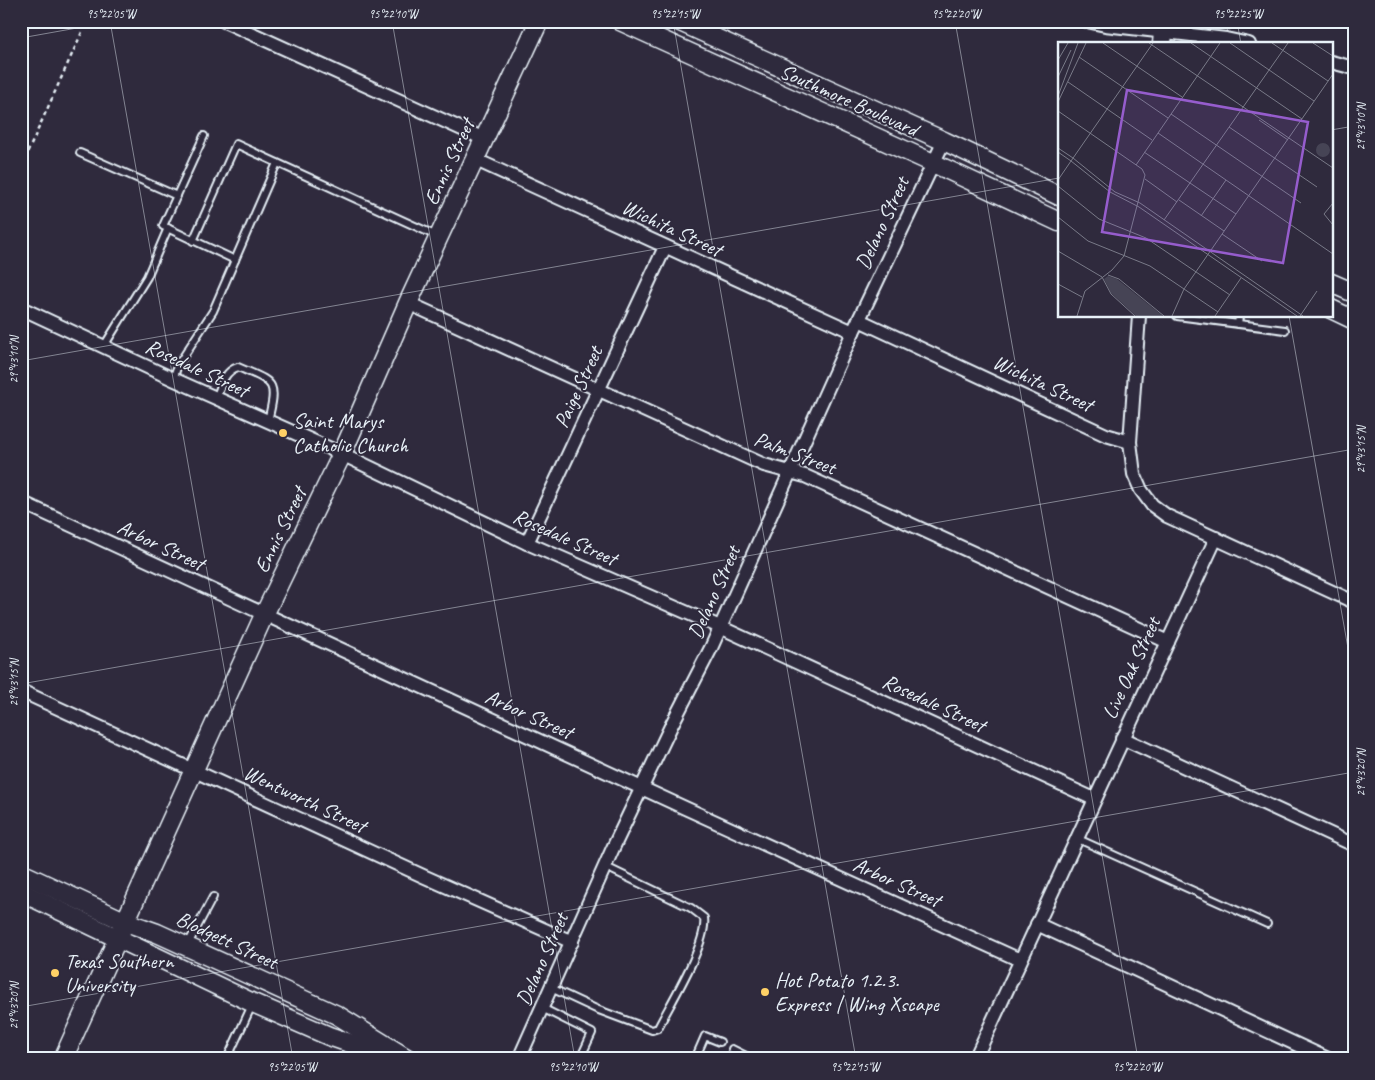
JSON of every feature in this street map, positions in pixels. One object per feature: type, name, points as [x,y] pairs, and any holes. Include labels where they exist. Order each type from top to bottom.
[{"type":"street","points":[[224,21],[484,139]]},
{"type":"street","name":"Ennis Street","points":[[63,1059],[264,615],[342,454],[408,303],[539,21]]},
{"type":"street","name":"Southmore Boulevard","points":[[620,21],[1058,222]]},
{"type":"street","name":"Southmore Boulevard","points":[[678,21],[944,141],[1058,196]]},
{"type":"street","points":[[1087,21],[1236,42]]},
{"type":"street","points":[[1332,62],[1354,68]]},
{"type":"street","name":"Delano Street","points":[[519,1059],[642,787],[720,627],[853,332],[944,141]]},
{"type":"street","name":"Wichita Street","points":[[474,159],[853,332]]},
{"type":"street","name":"Paige Street","points":[[527,543],[665,247]]},
{"type":"street","points":[[1332,284],[1354,294]]},
{"type":"street","name":"Palm Street","points":[[408,303],[764,465],[805,476],[1168,642]]},
{"type":"street","name":"Rosedale Street","points":[[21,308],[216,399],[342,454],[527,543],[720,627],[1094,799]]},
{"type":"street","points":[[1332,309],[1354,320]]},
{"type":"street","points":[[1140,318],[1130,442],[1134,474],[1141,490],[1152,505],[1167,516],[1354,602]]},
{"type":"street","name":"Wichita Street","points":[[859,320],[1106,435],[1130,442]]},
{"type":"street","name":"Arbor Street","points":[[21,502],[684,808],[1020,960]]},
{"type":"street","name":"Live Oak Street","points":[[975,1059],[1216,538]]},
{"type":"street","name":"Wentworth Street","points":[[21,691],[423,876],[572,942]]},
{"type":"street","points":[[1122,738],[1354,845]]},
{"type":"street","name":"Blodgett Street","points":[[21,874],[253,1003],[329,1036],[395,1059]]},
{"type":"street","name":"Blodgett Street","points":[[21,892],[122,930],[157,933],[337,1015],[408,1059]]},
{"type":"street","points":[[1037,924],[1328,1059]]},
{"type":"lane","points":[[204,136],[163,226],[235,260]]},
{"type":"lane","points":[[193,241],[236,144],[439,237]]},
{"type":"lane","points":[[80,153],[177,196]]},
{"type":"lane","points":[[173,379],[178,365],[213,311],[277,163]]},
{"type":"lane","points":[[104,346],[147,277],[168,228]]},
{"type":"lane","points":[[1192,318],[1285,330]]},
{"type":"lane","points":[[1238,324],[1239,318]]},
{"type":"lane","points":[[216,399],[226,375],[231,369],[238,367],[268,380],[273,389],[273,400],[268,422]]},
{"type":"lane","points":[[1076,838],[1267,924]]},
{"type":"lane","points":[[551,988],[596,1009],[652,1030],[658,1028],[699,949],[706,927],[704,918],[691,908],[606,867]]},
{"type":"lane","points":[[187,947],[213,897]]},
{"type":"lane","points":[[228,1059],[253,1003]]},
{"type":"lane","points":[[542,1008],[592,1033],[580,1059]]},
{"type":"lane","points":[[695,1059],[705,1036],[720,1042]]},
{"type":"lane","points":[[732,1049],[742,1057],[752,1059]]},
{"type":"path","points":[[21,167],[88,21]]},
{"type":"place","name":"Saint Marys Catholic Church","points":[[283,433]]},
{"type":"place","name":"Texas Southern University","points":[[55,973]]},
{"type":"place","name":"Hot Potato 1.2.3. Express | Wing Xscape","points":[[765,992]]}]
